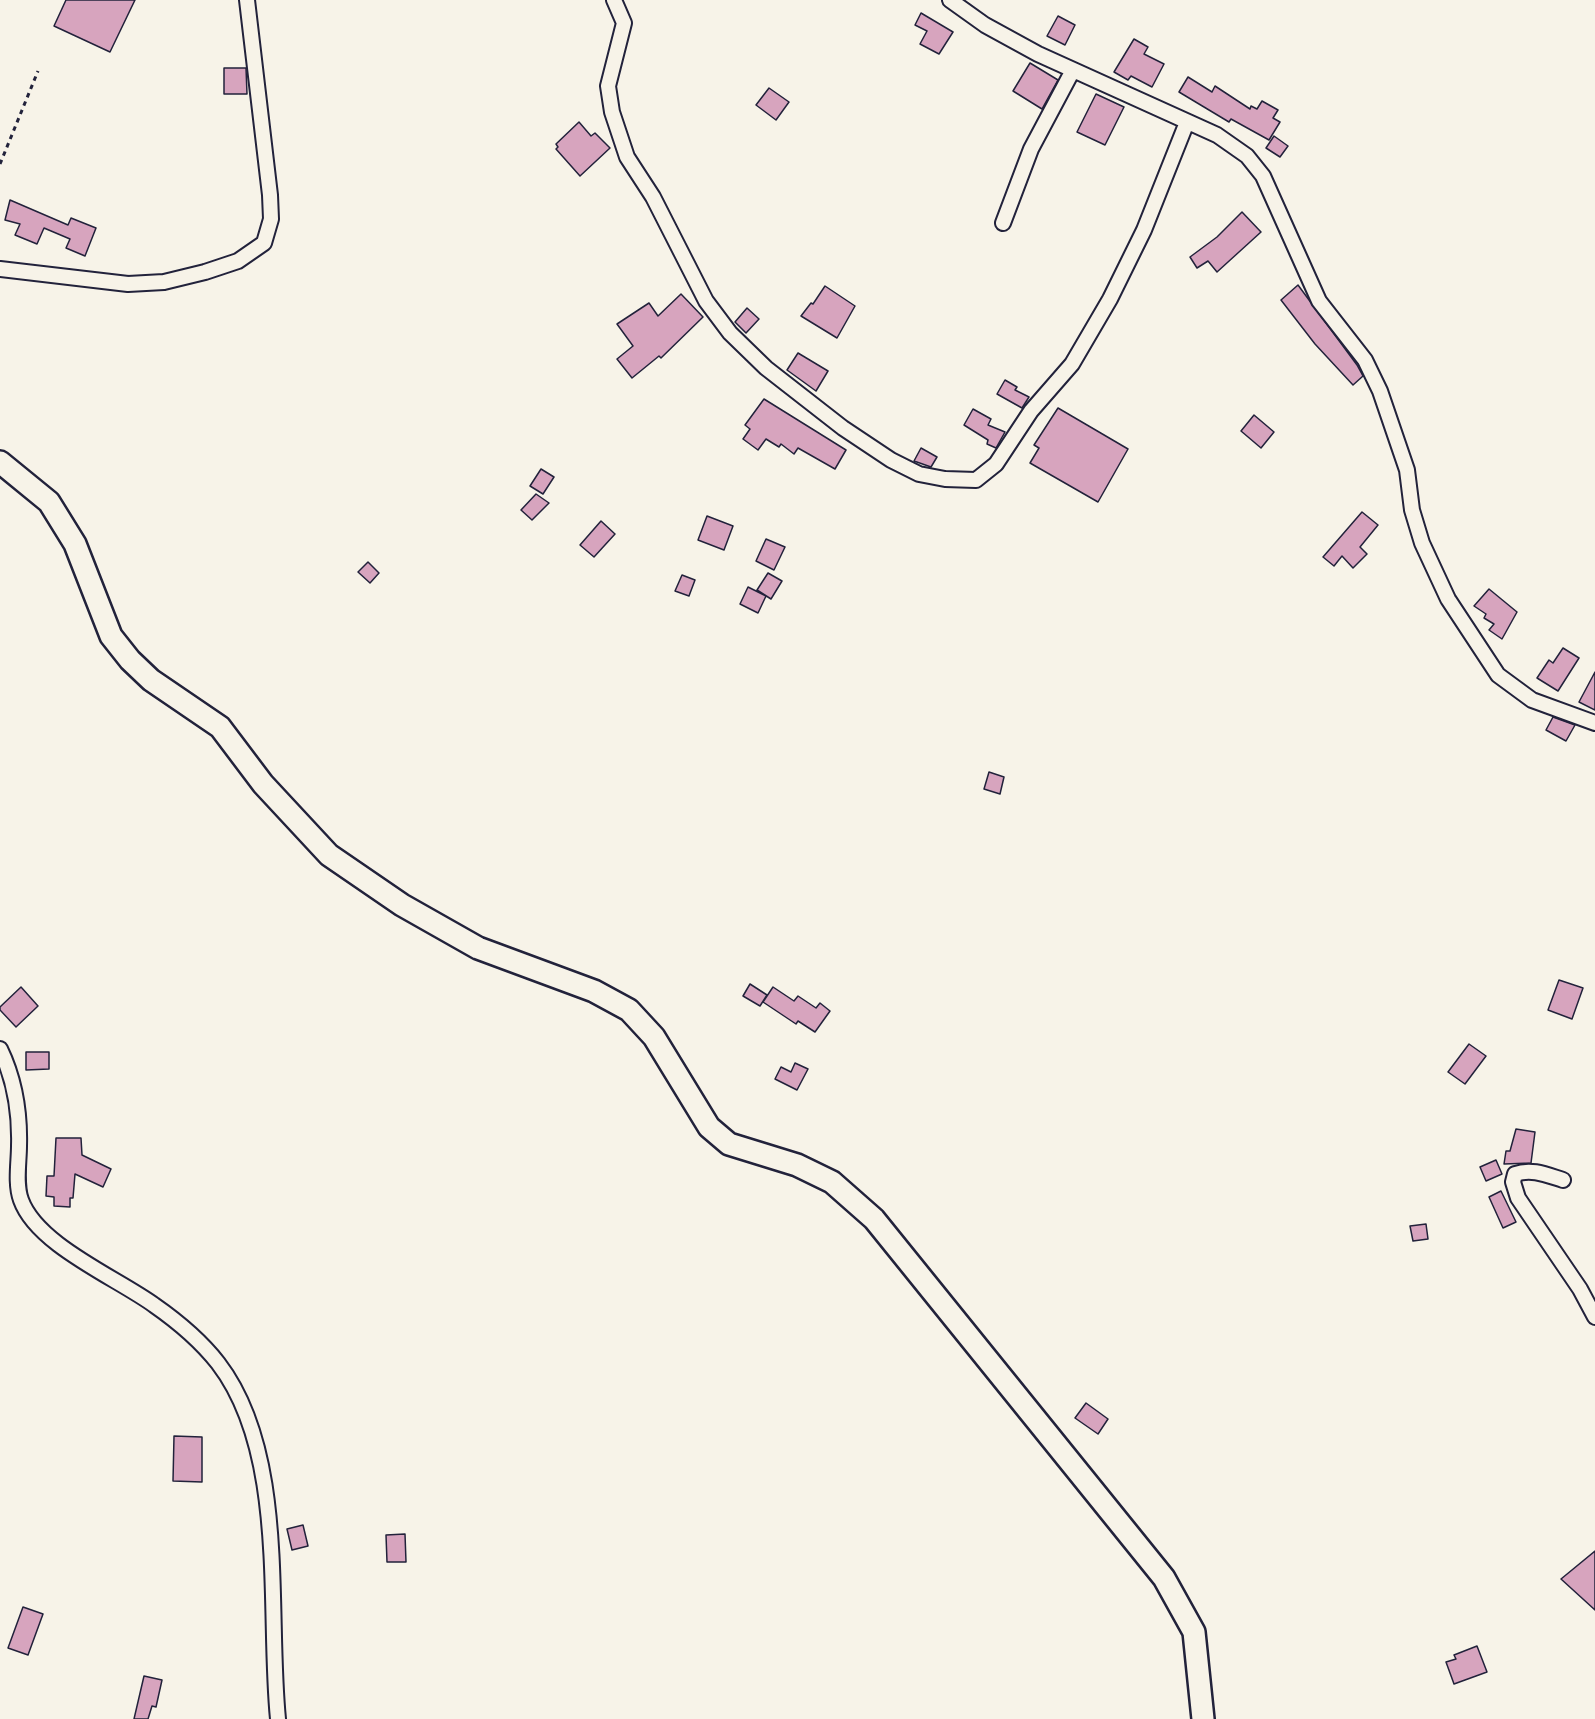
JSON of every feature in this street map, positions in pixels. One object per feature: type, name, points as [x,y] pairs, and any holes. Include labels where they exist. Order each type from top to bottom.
[{"type":"main road","points":[[0,462],[49,502],[75,544],[111,636],[129,660],[151,680],[220,727],[263,784],[329,855],[402,905],[478,948],[594,991],[628,1010],[654,1037],[691,1101],[709,1127],[729,1144],[797,1166],[832,1182],[874,1219],[1164,1578],[1194,1632],[1203,1719]]},
{"type":"street","points":[[0,269],[128,284],[164,282],[238,261],[264,243],[272,219],[247,0]]},
{"type":"street","points":[[614,0],[624,23],[608,86],[612,112],[627,157],[652,197],[706,301],[730,333],[766,368],[843,428],[891,460],[919,474],[945,479],[976,480],[996,464],[1031,411],[1072,363],[1110,299],[1144,230],[1187,122]]},
{"type":"street","points":[[950,0],[986,25],[1073,70],[1217,135],[1247,156],[1263,176],[1319,301],[1365,360],[1380,391],[1407,470],[1412,510],[1422,543],[1448,599],[1470,635],[1498,675],[1532,700],[1595,723]]},
{"type":"street","points":[[1003,223],[1031,149],[1073,70]]},
{"type":"street","points":[[0,1049],[18,1099],[21,1200],[33,1219],[52,1239],[154,1304],[192,1334],[218,1363],[240,1399],[253,1434],[269,1518],[278,1719]]},
{"type":"street","points":[[1563,1180],[1537,1172],[1521,1172],[1515,1174],[1513,1182],[1518,1198],[1580,1289],[1595,1317]]},
{"type":"path","points":[[0,164],[38,71]]},
{"type":"building","points":[[66,0],[135,0],[110,52],[54,26]]},
{"type":"building","points":[[921,13],[953,32],[939,54],[920,44],[927,31],[915,25]]},
{"type":"building","points":[[1058,16],[1075,25],[1065,45],[1047,36]]},
{"type":"building","points":[[1134,39],[1148,47],[1144,54],[1164,64],[1152,87],[1131,76],[1128,80],[1114,72]]},
{"type":"building","points":[[1030,63],[1058,80],[1042,109],[1013,91]]},
{"type":"building","points":[[224,68],[246,68],[247,94],[224,94]]},
{"type":"building","points":[[1188,77],[1212,92],[1215,86],[1250,109],[1251,106],[1257,109],[1262,101],[1278,110],[1273,118],[1280,122],[1269,140],[1231,119],[1229,122],[1179,92]]},
{"type":"building","points":[[769,88],[789,102],[776,120],[756,105]]},
{"type":"building","points":[[1096,94],[1124,107],[1105,145],[1077,132]]},
{"type":"building","points":[[579,122],[591,136],[595,133],[610,148],[580,176],[556,149],[558,147],[556,144]]},
{"type":"building","points":[[1274,136],[1288,146],[1280,157],[1266,148]]},
{"type":"building","points":[[10,200],[68,225],[71,218],[96,228],[85,256],[66,248],[70,239],[44,228],[37,244],[15,235],[20,224],[5,220]]},
{"type":"building","points":[[1242,212],[1261,232],[1217,272],[1208,261],[1197,268],[1190,257],[1217,237]]},
{"type":"building","points":[[1298,285],[1357,365],[1363,376],[1353,385],[1315,344],[1281,300]]},
{"type":"building","points":[[825,286],[855,306],[837,338],[801,316],[811,303],[813,304]]},
{"type":"building","points":[[681,294],[703,317],[661,358],[659,356],[632,378],[617,359],[633,346],[617,324],[649,303],[658,316]]},
{"type":"building","points":[[747,308],[759,319],[746,333],[735,322]]},
{"type":"building","points":[[798,353],[828,371],[816,391],[787,370]]},
{"type":"building","points":[[1005,380],[1017,387],[1015,390],[1029,397],[1022,408],[997,394]]},
{"type":"building","points":[[764,399],[846,450],[835,469],[798,448],[794,454],[781,444],[779,447],[766,439],[758,450],[743,439],[750,429],[745,425]]},
{"type":"building","points":[[1058,408],[1128,449],[1098,502],[1030,463],[1039,448],[1034,445]]},
{"type":"building","points":[[973,409],[991,419],[988,425],[1005,432],[996,448],[987,444],[988,440],[964,425]]},
{"type":"building","points":[[1254,415],[1274,432],[1261,448],[1241,431]]},
{"type":"building","points":[[921,448],[937,457],[931,467],[914,461]]},
{"type":"building","points":[[541,469],[554,477],[543,494],[530,486]]},
{"type":"building","points":[[536,494],[549,503],[532,520],[521,510]]},
{"type":"building","points":[[1362,512],[1378,525],[1360,547],[1367,554],[1353,568],[1342,556],[1334,566],[1323,557]]},
{"type":"building","points":[[707,516],[733,526],[724,550],[698,540]]},
{"type":"building","points":[[601,521],[615,534],[594,557],[580,545]]},
{"type":"building","points":[[766,539],[785,547],[774,570],[756,561]]},
{"type":"building","points":[[368,562],[379,573],[370,583],[358,572]]},
{"type":"building","points":[[768,573],[782,581],[771,599],[757,590]]},
{"type":"building","points":[[682,575],[695,580],[689,596],[675,591]]},
{"type":"building","points":[[748,587],[766,596],[758,613],[740,604]]},
{"type":"building","points":[[1489,589],[1517,612],[1502,639],[1489,630],[1494,624],[1484,618],[1486,614],[1474,606]]},
{"type":"building","points":[[1563,648],[1579,658],[1558,691],[1537,678],[1549,660],[1553,663]]},
{"type":"building","points":[[1595,672],[1595,710],[1579,702]]},
{"type":"building","points":[[1553,717],[1575,725],[1566,741],[1546,730]]},
{"type":"building","points":[[989,772],[1004,777],[1000,794],[984,789]]},
{"type":"building","points":[[1559,980],[1583,988],[1572,1019],[1548,1010]]},
{"type":"building","points":[[750,984],[767,995],[760,1006],[743,996]]},
{"type":"building","points":[[21,987],[38,1006],[16,1027],[0,1010],[0,1007]]},
{"type":"building","points":[[773,987],[794,1001],[798,996],[816,1008],[820,1003],[830,1011],[815,1032],[798,1021],[796,1024],[763,1002]]},
{"type":"building","points":[[1469,1044],[1486,1056],[1465,1084],[1448,1072]]},
{"type":"building","points":[[26,1052],[49,1052],[49,1069],[26,1070]]},
{"type":"building","points":[[795,1063],[808,1069],[797,1090],[775,1079],[781,1067],[791,1072]]},
{"type":"building","points":[[1516,1129],[1535,1132],[1531,1163],[1504,1164],[1506,1151],[1510,1151]]},
{"type":"building","points":[[56,1138],[81,1138],[82,1155],[111,1169],[103,1187],[75,1174],[70,1207],[54,1206],[54,1197],[46,1196],[47,1176],[54,1176]]},
{"type":"building","points":[[1496,1160],[1502,1174],[1486,1181],[1480,1167]]},
{"type":"building","points":[[1501,1191],[1516,1222],[1503,1228],[1489,1197]]},
{"type":"building","points":[[1426,1224],[1428,1239],[1413,1241],[1410,1226]]},
{"type":"building","points":[[1086,1403],[1108,1419],[1098,1434],[1075,1418]]},
{"type":"building","points":[[174,1436],[202,1437],[202,1482],[173,1481]]},
{"type":"building","points":[[303,1525],[308,1546],[292,1550],[287,1529]]},
{"type":"building","points":[[405,1534],[406,1562],[387,1562],[386,1535]]},
{"type":"building","points":[[1595,1551],[1595,1610],[1561,1579]]},
{"type":"building","points":[[23,1607],[43,1614],[28,1655],[8,1648]]},
{"type":"building","points":[[1477,1646],[1487,1672],[1454,1684],[1446,1662],[1456,1659],[1454,1655]]},
{"type":"building","points":[[144,1676],[162,1680],[156,1707],[152,1706],[148,1719],[134,1719]]}]
